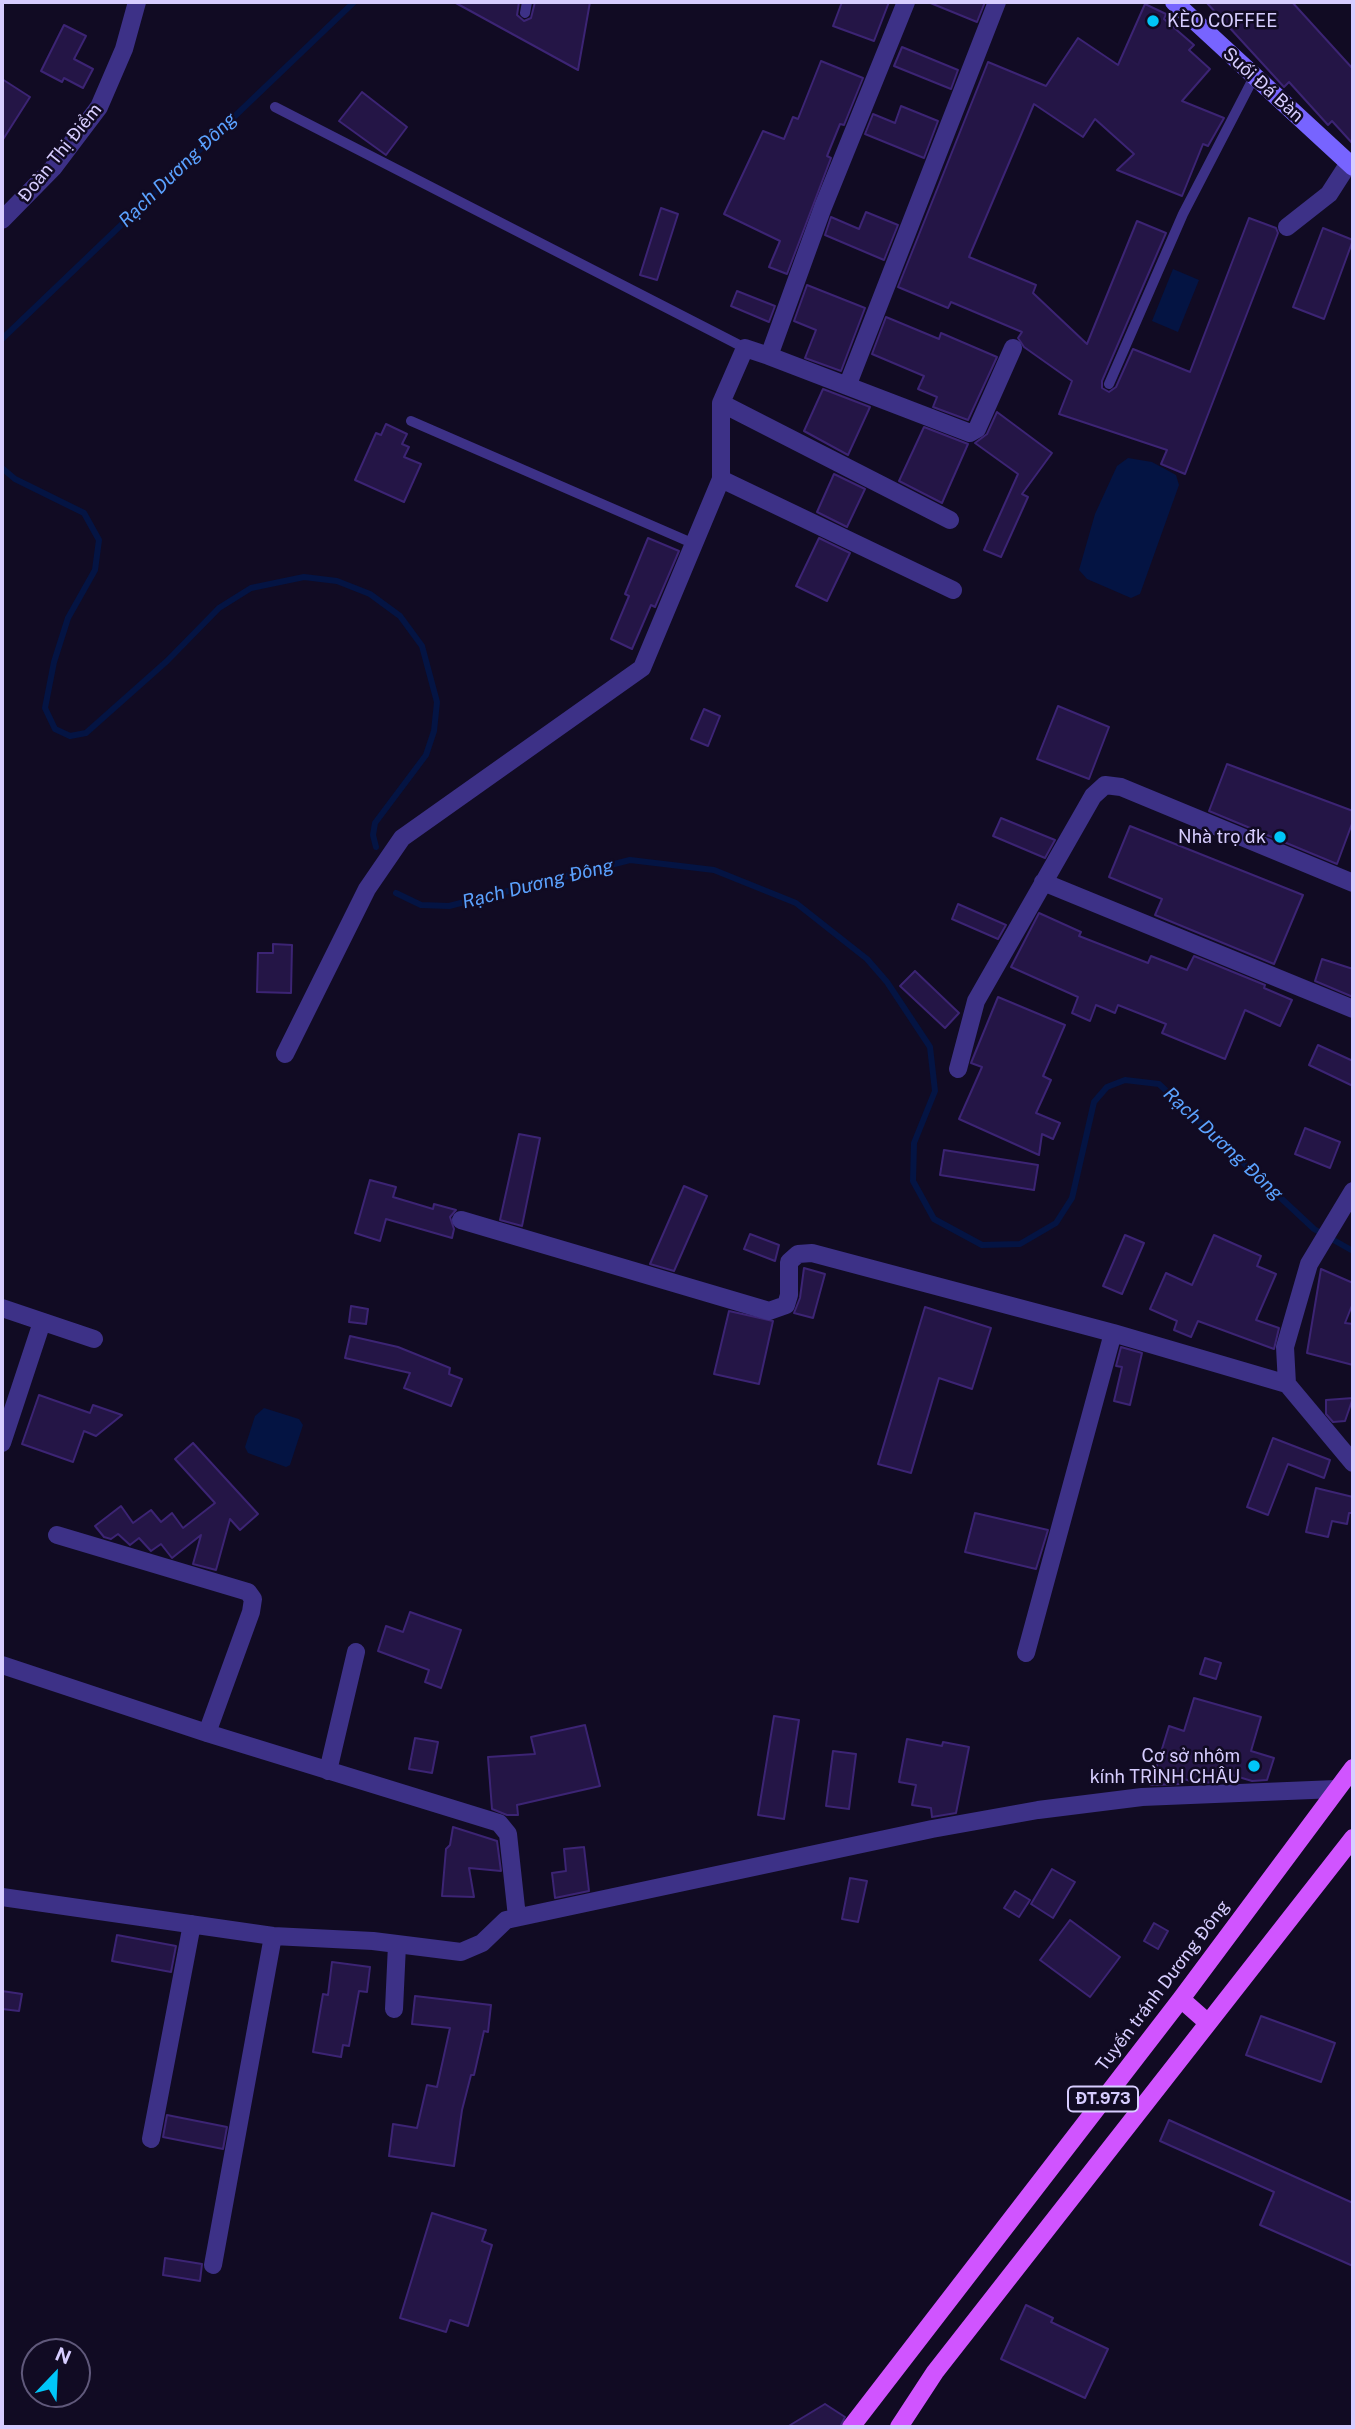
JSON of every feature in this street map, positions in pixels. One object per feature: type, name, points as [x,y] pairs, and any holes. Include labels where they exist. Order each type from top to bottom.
[{"type":"main road","name":"Tuyến tránh Dương Đông","points":[[851,2427],[865,2404],[1181,1998],[1353,1769]]},
{"type":"main road","name":"ĐT.973","points":[[899,2427],[935,2372],[1353,1838]]},
{"type":"main road","points":[[1181,1998],[1208,2022]]},
{"type":"street","name":"Đoàn Thị Điểm","points":[[2,220],[53,168],[99,107],[124,48],[137,2]]},
{"type":"street","points":[[769,356],[822,207],[906,2]]},
{"type":"street","points":[[848,384],[997,2]]},
{"type":"street","name":"Suối Đá Bàn","points":[[1174,2],[1351,165]]},
{"type":"street","points":[[1287,227],[1328,194],[1351,165]]},
{"type":"street","points":[[285,1054],[368,889],[402,838],[642,668],[692,543],[721,480],[721,403],[745,348],[848,384],[970,433],[977,429],[1013,348]]},
{"type":"street","points":[[721,403],[950,520]]},
{"type":"street","points":[[721,480],[953,590]]},
{"type":"street","points":[[958,1069],[976,1001],[1093,796],[1105,785],[1121,788],[1353,883]]},
{"type":"street","points":[[1043,882],[1353,1009]]},
{"type":"street","points":[[1287,1384],[1286,1347],[1290,1323],[1309,1264],[1353,1191]]},
{"type":"street","points":[[461,1220],[769,1311],[786,1305],[789,1295],[789,1262],[798,1255],[812,1253],[1113,1333],[1287,1384],[1353,1463]]},
{"type":"street","points":[[2,1308],[94,1339]]},
{"type":"street","points":[[2,1443],[42,1322]]},
{"type":"street","points":[[1026,1653],[1113,1333]]},
{"type":"street","points":[[57,1535],[239,1587],[248,1592],[253,1599],[251,1612],[207,1733]]},
{"type":"street","points":[[328,1771],[356,1652]]},
{"type":"street","points":[[2,1665],[207,1733],[499,1823],[508,1834],[517,1917]]},
{"type":"street","points":[[2,1897],[274,1936],[461,1952],[482,1943],[506,1920],[517,1917],[932,1829],[1038,1810],[1142,1797],[1336,1789]]},
{"type":"street","points":[[151,2139],[192,1924]]},
{"type":"street","points":[[213,2265],[274,1936]]},
{"type":"street","points":[[394,2009],[397,1945]]},
{"type":"lane","points":[[1109,384],[1183,214],[1254,77]]},
{"type":"lane","points":[[275,107],[745,348]]},
{"type":"lane","points":[[411,421],[692,543]]},
{"type":"shaded area","points":[[1173,269],[1199,280],[1178,332],[1152,321]]},
{"type":"shaded area","points":[[1128,458],[1152,462],[1176,475],[1179,485],[1140,594],[1131,598],[1087,579],[1079,570],[1095,514],[1117,466]]},
{"type":"shaded area","points":[[264,1408],[299,1419],[303,1425],[290,1465],[286,1467],[248,1453],[245,1447],[255,1416]]},
{"type":"building","points":[[454,2],[519,2],[517,15],[524,21],[531,18],[535,2],[590,2],[578,70]]},
{"type":"building","points":[[842,2],[889,2],[874,41],[833,26]]},
{"type":"building","points":[[928,2],[985,2],[977,22]]},
{"type":"building","points":[[1206,2],[1292,2],[1353,69],[1353,144],[1332,121],[1328,125],[1289,82],[1284,87]]},
{"type":"building","points":[[1145,4],[1166,14],[1164,19],[1194,45],[1189,50],[1210,69],[1182,101],[1224,118],[1208,146],[1203,144],[1182,196],[1117,170],[1134,154],[1095,119],[1083,137],[1034,104],[969,257],[1036,285],[1033,293],[1087,344],[1137,221],[1166,233],[1102,381],[1102,388],[1109,392],[1116,387],[1133,349],[1190,372],[1249,218],[1276,228],[1278,233],[1185,474],[1161,464],[1167,450],[1059,414],[1072,381],[1024,347],[1018,338],[1022,332],[951,302],[948,308],[898,287],[988,62],[1046,86],[1078,38],[1118,65]]},
{"type":"building","points":[[64,25],[86,36],[74,59],[93,69],[83,88],[64,78],[62,82],[41,71]]},
{"type":"building","points":[[902,47],[958,70],[951,89],[894,66]]},
{"type":"building","points":[[821,61],[863,78],[844,125],[840,124],[827,156],[831,158],[787,274],[769,267],[780,241],[724,214],[763,131],[784,139],[793,117],[798,119]]},
{"type":"building","points":[[2,79],[30,97],[2,141]]},
{"type":"building","points":[[362,92],[407,127],[386,155],[339,121]]},
{"type":"building","points":[[901,106],[938,121],[924,158],[865,134],[873,114],[895,123]]},
{"type":"building","points":[[661,208],[678,214],[657,280],[640,275]]},
{"type":"building","points":[[866,212],[898,225],[884,260],[825,235],[831,217],[859,229]]},
{"type":"building","points":[[1323,228],[1353,240],[1324,319],[1293,307]]},
{"type":"building","points":[[807,285],[865,308],[841,371],[805,358],[816,330],[794,321]]},
{"type":"building","points":[[737,291],[775,306],[769,322],[731,306]]},
{"type":"building","points":[[886,317],[939,339],[941,333],[997,357],[968,420],[933,407],[937,397],[918,389],[924,376],[872,354]]},
{"type":"building","points":[[823,389],[870,407],[848,455],[804,431]]},
{"type":"building","points":[[997,412],[1052,453],[1022,494],[1028,497],[1001,557],[984,550],[1018,474],[975,443],[987,434]]},
{"type":"building","points":[[386,424],[407,434],[402,444],[409,447],[404,457],[421,464],[404,502],[355,480],[376,433],[381,435]]},
{"type":"building","points":[[924,427],[968,444],[942,503],[899,481]]},
{"type":"building","points":[[834,474],[865,489],[847,527],[817,512]]},
{"type":"building","points":[[648,538],[679,551],[655,607],[651,605],[632,649],[611,639],[629,596],[625,594]]},
{"type":"building","points":[[819,538],[850,553],[827,601],[796,586]]},
{"type":"building","points":[[1058,706],[1109,727],[1089,779],[1037,759]]},
{"type":"building","points":[[704,709],[720,716],[708,746],[691,739]]},
{"type":"building","points":[[1227,764],[1353,811],[1353,821],[1337,864],[1209,811]]},
{"type":"building","points":[[1001,818],[1055,840],[1045,858],[993,836]]},
{"type":"building","points":[[1130,826],[1303,895],[1274,964],[1155,915],[1162,899],[1109,877]]},
{"type":"building","points":[[958,904],[1006,925],[998,939],[952,919]]},
{"type":"building","points":[[1039,913],[1081,932],[1079,936],[1148,963],[1151,956],[1187,970],[1194,956],[1265,985],[1264,988],[1292,1000],[1280,1026],[1245,1010],[1225,1059],[1162,1033],[1166,1024],[1118,1005],[1115,1013],[1096,1005],[1090,1021],[1072,1013],[1078,997],[1011,967]]},
{"type":"building","points":[[273,944],[292,945],[291,993],[257,992],[258,953],[273,953]]},
{"type":"building","points":[[1322,959],[1353,969],[1353,997],[1315,981]]},
{"type":"building","points":[[915,971],[959,1013],[945,1028],[900,986]]},
{"type":"building","points":[[998,997],[1065,1025],[1043,1076],[1051,1080],[1036,1113],[1060,1123],[1053,1139],[1042,1134],[1039,1155],[959,1119],[982,1067],[971,1063]]},
{"type":"building","points":[[1318,1045],[1353,1061],[1353,1086],[1309,1065]]},
{"type":"building","points":[[1305,1128],[1340,1142],[1330,1168],[1295,1154]]},
{"type":"building","points":[[519,1134],[540,1138],[522,1226],[500,1220]]},
{"type":"building","points":[[944,1150],[1038,1165],[1034,1190],[940,1175]]},
{"type":"building","points":[[370,1180],[396,1187],[393,1197],[433,1209],[434,1204],[456,1210],[450,1217],[454,1229],[452,1238],[386,1219],[380,1241],[355,1233]]},
{"type":"building","points":[[684,1186],[707,1196],[674,1271],[650,1264]]},
{"type":"building","points":[[750,1234],[779,1245],[775,1261],[744,1249]]},
{"type":"building","points":[[1125,1235],[1144,1243],[1122,1294],[1103,1286]]},
{"type":"building","points":[[1214,1235],[1261,1256],[1257,1266],[1276,1274],[1256,1320],[1279,1328],[1274,1349],[1198,1321],[1191,1337],[1174,1330],[1177,1321],[1150,1309],[1166,1273],[1192,1285]]},
{"type":"building","points":[[804,1268],[825,1274],[813,1318],[794,1313],[800,1298]]},
{"type":"building","points":[[1321,1269],[1353,1283],[1353,1303],[1345,1323],[1353,1324],[1353,1365],[1307,1353]]},
{"type":"building","points":[[351,1306],[368,1309],[366,1324],[349,1322]]},
{"type":"building","points":[[925,1307],[991,1328],[972,1389],[939,1378],[911,1473],[878,1464]]},
{"type":"building","points":[[729,1311],[773,1321],[759,1384],[714,1374]]},
{"type":"building","points":[[350,1336],[398,1347],[450,1368],[449,1374],[462,1379],[451,1406],[404,1388],[410,1373],[345,1358]]},
{"type":"building","points":[[1121,1347],[1142,1353],[1130,1405],[1114,1401],[1122,1367],[1116,1366]]},
{"type":"building","points":[[39,1395],[90,1413],[93,1405],[122,1415],[96,1436],[84,1431],[73,1462],[22,1444]]},
{"type":"building","points":[[1353,1398],[1345,1421],[1333,1422],[1326,1414],[1326,1400]]},
{"type":"building","points":[[1273,1438],[1330,1460],[1324,1478],[1288,1464],[1268,1515],[1247,1507]]},
{"type":"building","points":[[193,1443],[258,1514],[240,1530],[230,1519],[216,1570],[193,1564],[201,1535],[172,1558],[161,1544],[151,1551],[139,1538],[130,1545],[118,1534],[111,1539],[104,1537],[95,1526],[121,1506],[133,1523],[151,1510],[161,1522],[172,1513],[183,1528],[215,1503],[175,1459]]},
{"type":"building","points":[[1316,1488],[1353,1497],[1353,1513],[1349,1513],[1347,1524],[1332,1521],[1328,1537],[1306,1532]]},
{"type":"building","points":[[975,1513],[1048,1530],[1036,1569],[965,1552]]},
{"type":"building","points":[[410,1612],[461,1630],[441,1688],[425,1682],[429,1670],[378,1651],[386,1626],[403,1632]]},
{"type":"building","points":[[1205,1658],[1221,1663],[1216,1679],[1200,1674]]},
{"type":"building","points":[[1194,1698],[1261,1717],[1251,1751],[1274,1758],[1267,1780],[1252,1781],[1222,1772],[1219,1782],[1197,1783],[1184,1779],[1183,1784],[1151,1785],[1169,1726],[1184,1731]]},
{"type":"building","points":[[774,1716],[799,1720],[784,1819],[758,1815]]},
{"type":"building","points":[[585,1725],[600,1786],[517,1805],[518,1815],[507,1815],[492,1809],[488,1757],[535,1754],[531,1737]]},
{"type":"building","points":[[415,1738],[438,1742],[432,1773],[409,1769]]},
{"type":"building","points":[[907,1739],[942,1746],[943,1742],[969,1747],[956,1813],[932,1817],[931,1808],[912,1805],[916,1785],[899,1782]]},
{"type":"building","points":[[833,1751],[856,1754],[849,1809],[826,1806]]},
{"type":"building","points":[[453,1827],[497,1841],[501,1871],[469,1868],[474,1897],[442,1896],[446,1849],[450,1845]]},
{"type":"building","points":[[584,1847],[589,1891],[555,1898],[552,1873],[566,1871],[564,1849]]},
{"type":"building","points":[[1052,1869],[1075,1882],[1053,1918],[1031,1904]]},
{"type":"building","points":[[850,1878],[867,1881],[858,1922],[842,1919]]},
{"type":"building","points":[[1015,1891],[1030,1900],[1019,1917],[1004,1908]]},
{"type":"building","points":[[1070,1920],[1120,1957],[1090,1997],[1040,1960]]},
{"type":"building","points":[[1154,1923],[1168,1931],[1158,1949],[1144,1941]]},
{"type":"building","points":[[117,1935],[176,1946],[171,1972],[112,1961]]},
{"type":"building","points":[[332,1962],[370,1967],[367,1992],[359,1991],[349,2046],[343,2045],[341,2057],[313,2052],[323,1994],[328,1995]]},
{"type":"building","points":[[2,1991],[22,1994],[19,2011],[2,2009]]},
{"type":"building","points":[[415,1996],[491,2005],[488,2032],[484,2031],[474,2075],[471,2075],[462,2110],[454,2166],[389,2156],[393,2124],[417,2128],[427,2085],[437,2087],[450,2028],[412,2024]]},
{"type":"building","points":[[1261,2016],[1335,2043],[1321,2082],[1246,2055]]},
{"type":"building","points":[[167,2115],[227,2127],[223,2149],[163,2137]]},
{"type":"building","points":[[1169,2120],[1353,2203],[1353,2266],[1260,2225],[1274,2192],[1160,2141]]},
{"type":"building","points":[[432,2213],[486,2230],[482,2241],[492,2245],[468,2326],[450,2320],[446,2332],[400,2318]]},
{"type":"building","points":[[165,2258],[202,2264],[200,2281],[163,2275]]},
{"type":"building","points":[[1026,2305],[1053,2318],[1051,2322],[1108,2349],[1085,2398],[1001,2359]]},
{"type":"building","points":[[825,2404],[845,2417],[840,2427],[787,2427]]},
{"type":"waterway","name":"Rạch Dương Đông","points":[[2,339],[354,2]]},
{"type":"waterway","name":"Rạch Dương Đông","points":[[2,468],[15,479],[84,513],[99,540],[95,570],[68,618],[54,662],[45,708],[55,729],[70,736],[86,733],[167,661],[219,608],[251,588],[304,577],[337,581],[370,594],[400,616],[422,646],[437,702],[434,731],[426,755],[375,823],[373,835],[376,847]]},
{"type":"waterway","name":"Rạch Dương Đông","points":[[396,893],[421,905],[449,906],[630,860],[714,870],[796,903],[867,959],[887,982],[930,1047],[935,1091],[914,1143],[913,1181],[934,1219],[982,1245],[1020,1244],[1056,1223],[1072,1198],[1094,1102],[1107,1087],[1125,1080],[1159,1084],[1314,1229],[1353,1251]]},
{"type":"place","name":"KÈO COFFEE","points":[[1153,21]]},
{"type":"place","name":"Nhà trọ đk","points":[[1280,837]]},
{"type":"place","name":"Cơ sở nhôm kính TRÌNH CHÂU","points":[[1254,1766]]}]
